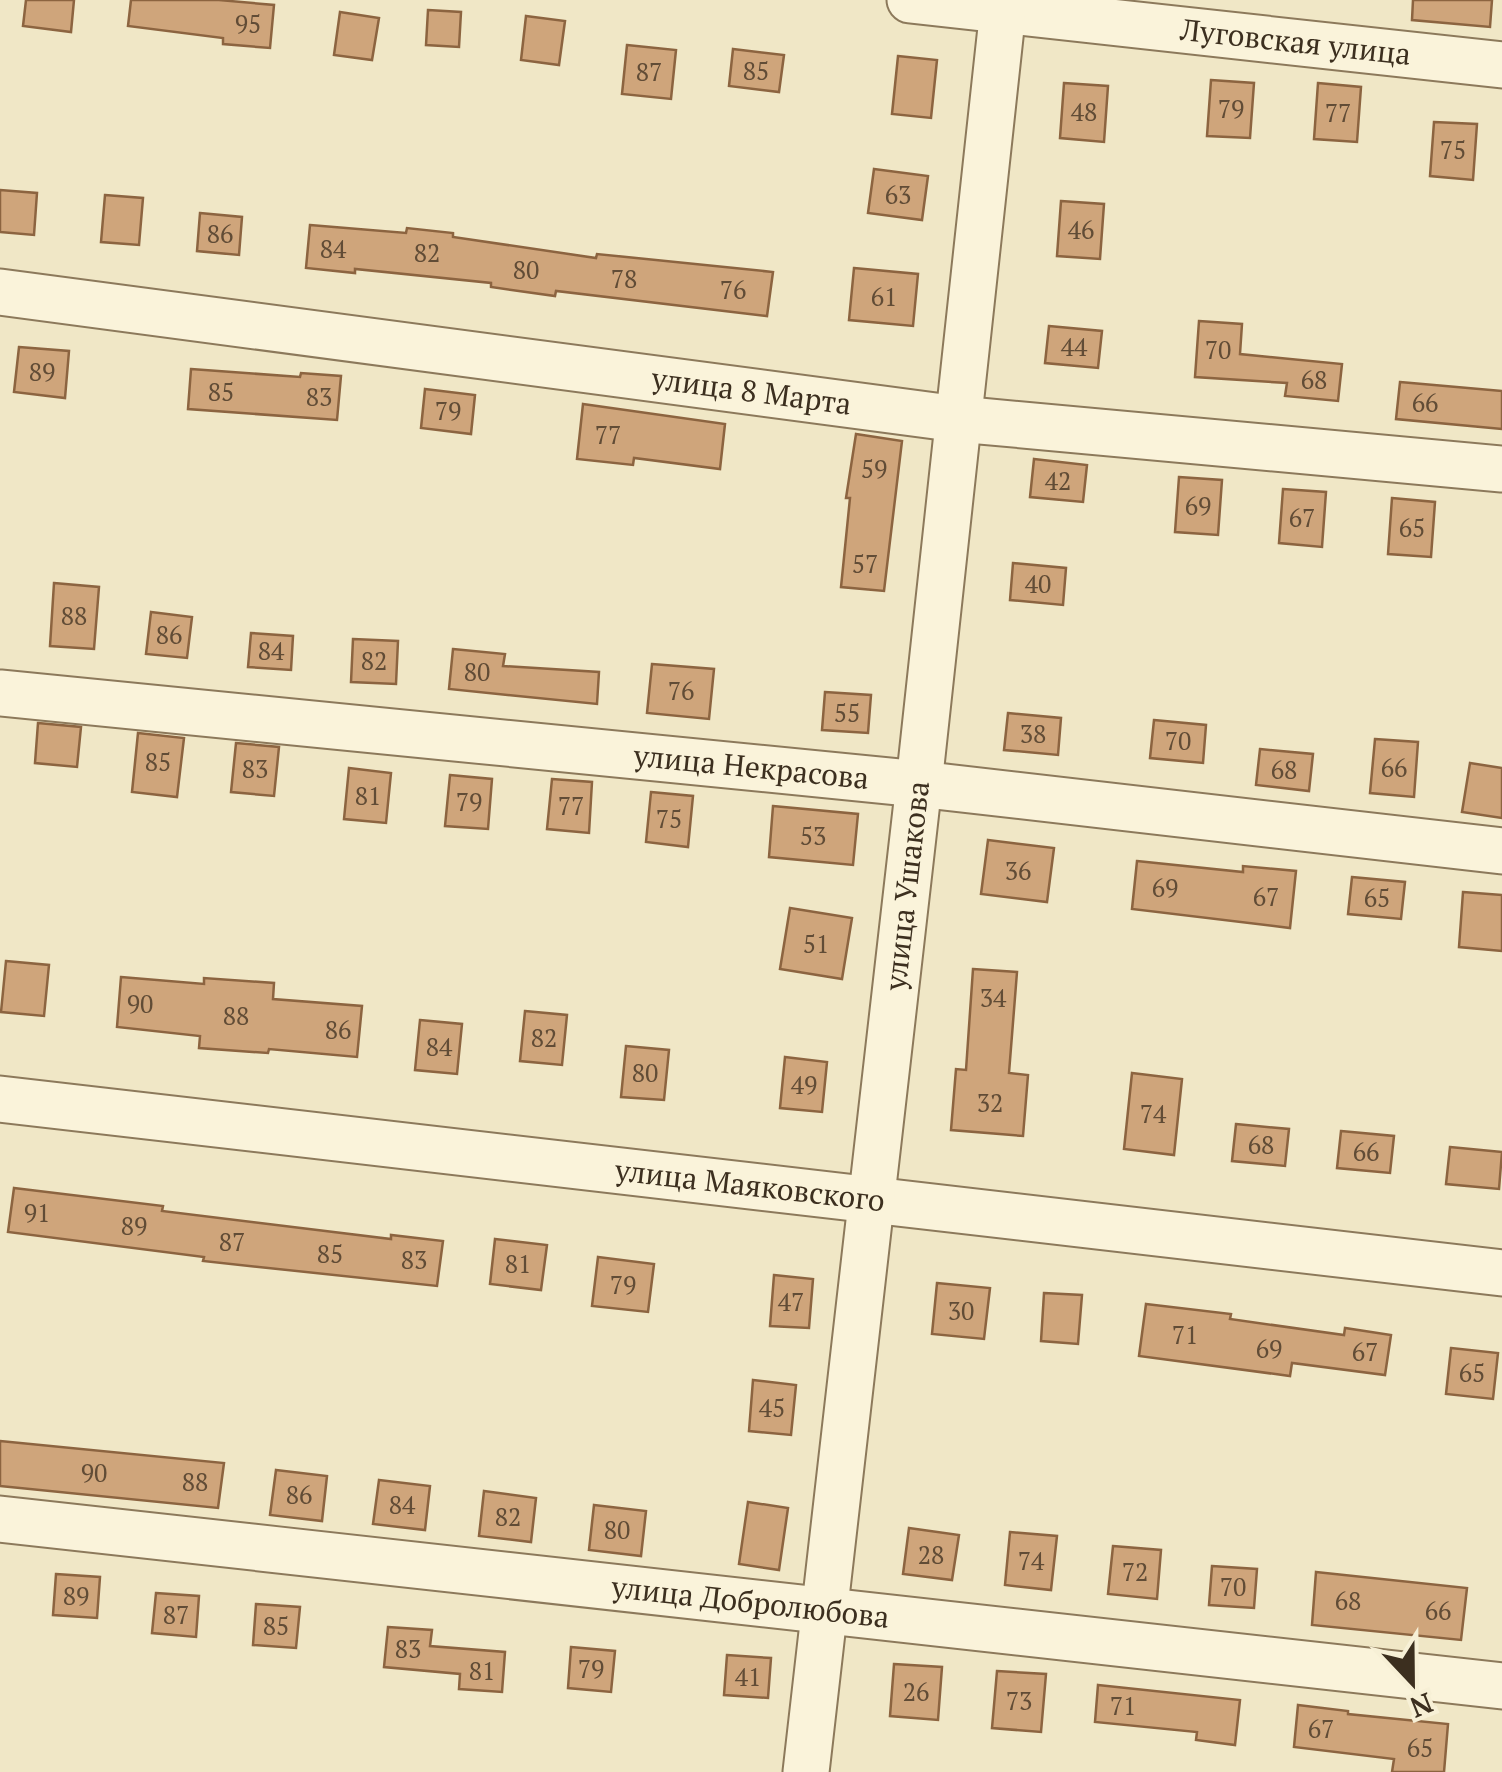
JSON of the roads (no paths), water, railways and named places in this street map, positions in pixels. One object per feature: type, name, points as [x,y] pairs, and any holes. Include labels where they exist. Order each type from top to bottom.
[{"type":"street","name":"Луговская улица","points":[[910,0],[1004,5],[1502,65]]},
{"type":"street","name":"улица Ушакова","points":[[806,1772],[1004,5]]},
{"type":"street","name":"улица 8 Марта","points":[[0,292],[958,419],[1502,469]]},
{"type":"street","name":"улица Некрасова","points":[[0,692],[919,784],[1502,851]]},
{"type":"street","name":"улица Маяковского","points":[[0,1099],[1502,1273]]},
{"type":"street","name":"улица Добролюбова","points":[[0,1519],[1502,1686]]}]
